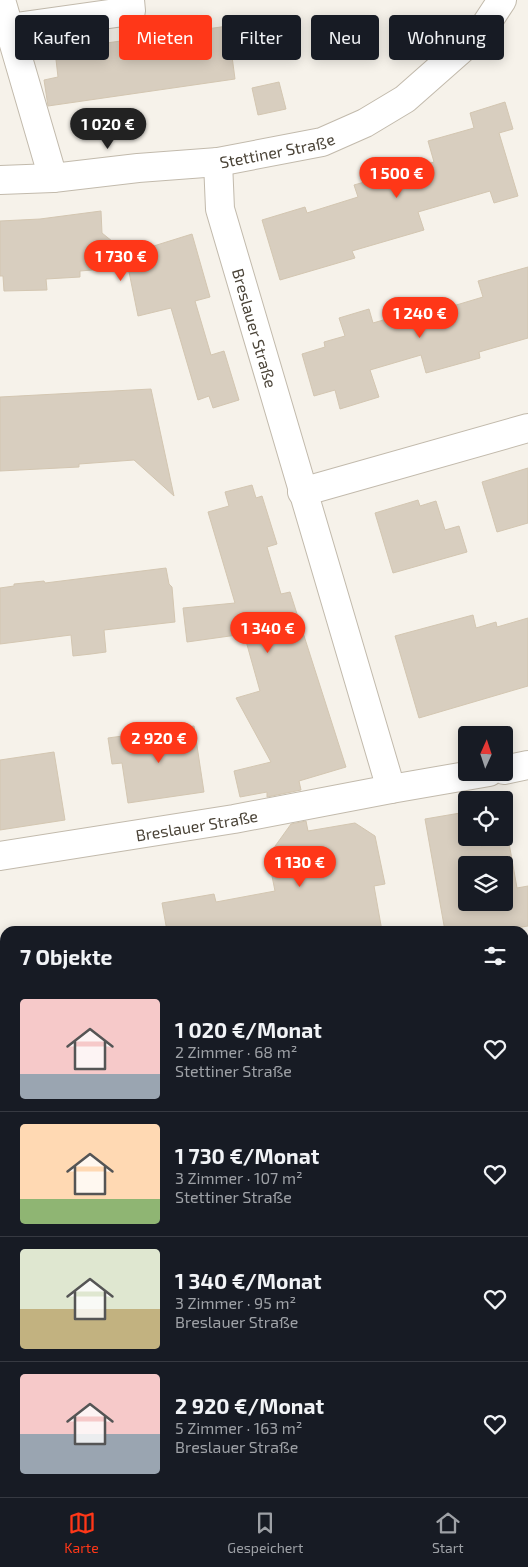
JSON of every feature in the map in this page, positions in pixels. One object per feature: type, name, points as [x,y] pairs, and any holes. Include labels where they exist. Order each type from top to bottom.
[{"type":"street","points":[[1,0],[53,178]]},
{"type":"street","points":[[8,28],[131,11],[130,0]]},
{"type":"street","name":"Stettiner Straße","points":[[0,180],[53,178],[138,168],[218,162],[322,142],[365,122],[405,98],[444,66],[480,32],[502,0]]},
{"type":"street","name":"Breslauer Straße","points":[[218,162],[220,209],[391,789]]},
{"type":"street","points":[[302,492],[528,428]]},
{"type":"street","points":[[513,768],[528,765]]},
{"type":"street","name":"Breslauer Straße","points":[[0,856],[234,819],[458,777]]},
{"type":"building","points":[[222,27],[222,60],[232,60],[235,79],[48,106],[44,80],[58,77],[56,60],[109,60],[109,43],[119,41],[119,60],[212,60],[212,28]]},
{"type":"building","points":[[279,82],[286,109],[258,115],[252,88]]},
{"type":"building","points":[[505,102],[513,129],[499,133],[518,196],[494,203],[490,191],[418,212],[424,230],[352,251],[355,258],[280,280],[262,220],[305,207],[307,213],[358,197],[354,185],[434,162],[428,141],[474,128],[470,113]]},
{"type":"building","points":[[101,211],[102,233],[128,254],[192,234],[210,297],[195,301],[211,355],[224,351],[239,400],[213,408],[209,396],[198,400],[171,308],[138,316],[128,267],[80,271],[80,277],[46,279],[47,290],[4,291],[3,276],[0,276],[0,221],[40,219]]},
{"type":"building","points":[[528,267],[528,338],[479,352],[480,358],[426,373],[421,355],[370,370],[379,397],[340,409],[335,390],[314,396],[302,354],[325,347],[324,342],[345,336],[339,318],[369,309],[373,323],[431,306],[433,312],[483,297],[478,281]]},
{"type":"building","points":[[151,389],[174,496],[134,460],[79,464],[79,467],[0,471],[0,397]]},
{"type":"building","points":[[528,468],[528,523],[497,532],[482,482]]},
{"type":"building","points":[[252,485],[256,498],[262,496],[277,544],[267,547],[281,594],[290,592],[346,767],[299,781],[301,790],[267,797],[267,792],[240,797],[234,771],[271,762],[236,698],[260,691],[244,634],[187,642],[183,608],[235,603],[208,512],[229,506],[225,492]]},
{"type":"building","points":[[418,500],[420,506],[436,501],[445,530],[459,526],[467,552],[393,573],[375,513]]},
{"type":"building","points":[[166,568],[169,584],[172,587],[175,622],[104,630],[106,652],[91,654],[73,656],[71,635],[0,644],[0,588],[14,586],[14,584],[44,581],[45,583]]},
{"type":"building","points":[[473,615],[476,628],[496,622],[497,627],[528,618],[528,686],[419,718],[395,636]]},
{"type":"building","points":[[194,726],[204,792],[128,803],[122,763],[112,764],[108,738]]},
{"type":"building","points":[[54,752],[65,820],[0,830],[0,760]]},
{"type":"building","points":[[458,813],[458,846],[510,846],[511,856],[458,856],[458,911],[513,911],[513,866],[517,888],[528,886],[528,926],[444,926],[425,819]]},
{"type":"building","points":[[306,821],[308,831],[355,823],[375,836],[385,884],[374,886],[381,926],[166,926],[162,903],[214,894],[216,902],[275,891],[268,856],[291,824]]}]
